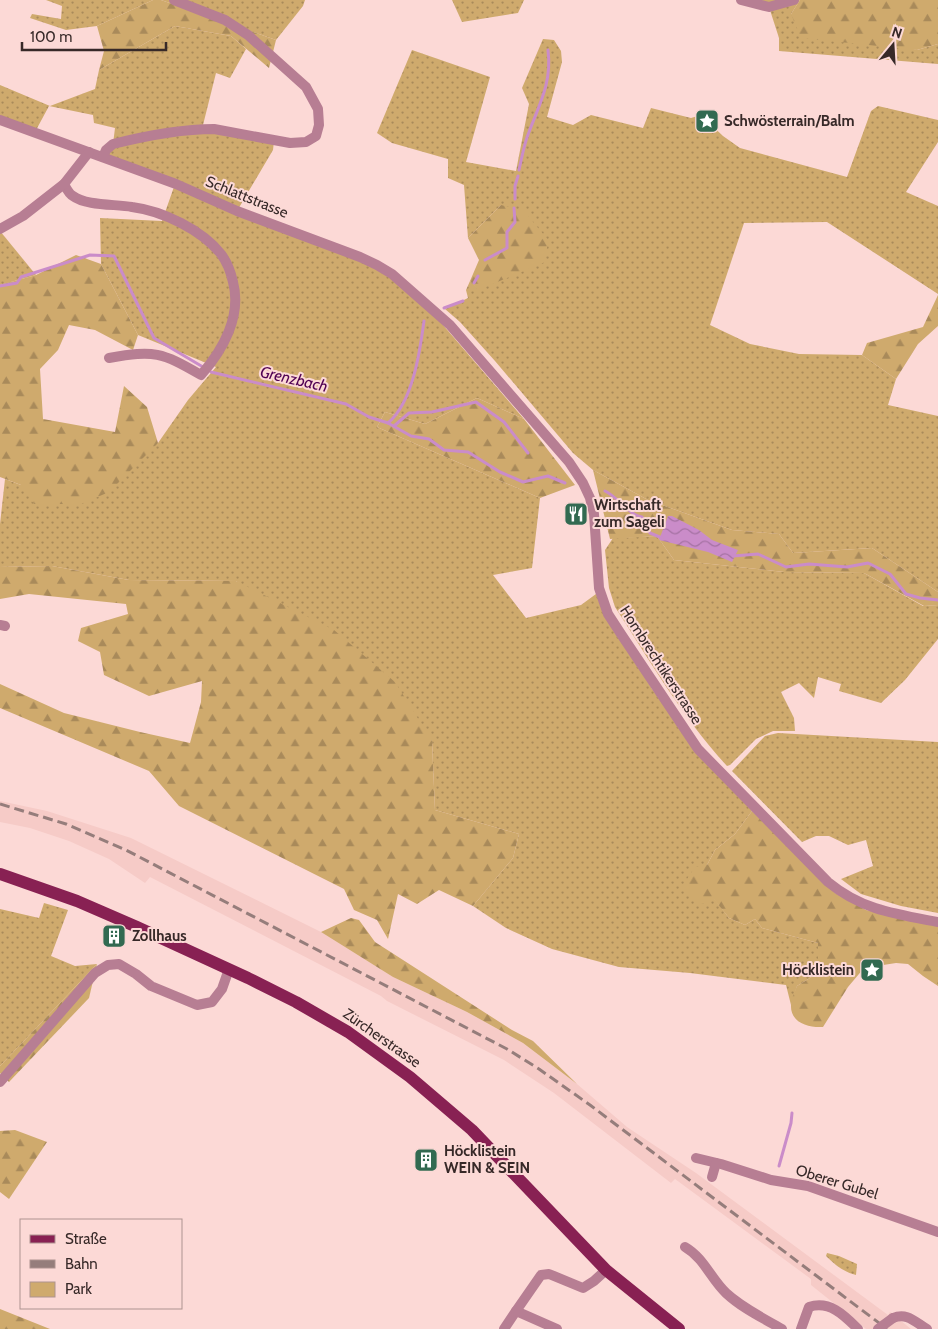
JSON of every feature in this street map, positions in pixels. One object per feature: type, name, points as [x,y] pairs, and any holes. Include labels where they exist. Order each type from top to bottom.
[{"type":"main road","name":"Zürcherstrasse","points":[[0,874],[77,901],[229,969],[296,1002],[348,1032],[410,1077],[472,1130],[606,1270],[679,1329]]},
{"type":"street","points":[[103,157],[106,150],[113,144],[174,132],[202,129],[214,129],[290,143],[306,142],[316,136],[319,124],[318,109],[306,87],[248,35],[225,20],[174,0]]},
{"type":"street","points":[[741,0],[769,7],[794,0]]},
{"type":"street","name":"Schlattstrasse","points":[[0,120],[176,184],[237,211],[377,265],[392,274],[418,296],[462,338]]},
{"type":"street","points":[[0,229],[23,216],[64,184],[89,152]]},
{"type":"street","points":[[64,184],[71,195],[79,200],[134,207],[191,228],[207,240],[222,256],[231,273],[236,292],[234,314],[228,335],[216,358],[201,375],[159,354],[139,353],[109,358]]},
{"type":"street","name":"Hombrechtikerstrasse","points":[[462,338],[569,462],[584,483],[594,514],[597,576],[604,603],[621,634],[698,748],[828,882],[839,891],[869,907],[938,922]]},
{"type":"street","points":[[0,1082],[95,973],[108,965],[119,964],[151,986],[197,1005],[212,1002],[222,989],[229,969]]},
{"type":"street","name":"Oberer Gubel","points":[[696,1158],[771,1180],[808,1186],[938,1232]]},
{"type":"street","points":[[712,1177],[716,1163]]},
{"type":"street","points":[[685,1247],[694,1252],[725,1292],[739,1304],[782,1329]]},
{"type":"street","points":[[504,1329],[541,1275],[549,1274],[583,1288],[606,1270]]},
{"type":"street","points":[[801,1329],[809,1307],[816,1305],[828,1307],[842,1314],[858,1329]]},
{"type":"street","points":[[516,1311],[557,1329]]},
{"type":"street","points":[[878,1329],[899,1315],[908,1317],[927,1329]]},
{"type":"shaded area","points":[[0,801],[47,811],[131,838],[321,932],[393,977],[467,1012],[523,1043],[577,1084],[627,1127],[696,1173],[888,1315],[890,1312],[911,1329],[866,1329],[811,1285],[811,1279],[675,1179],[671,1183],[554,1093],[504,1060],[150,877],[145,883],[109,859],[69,841],[30,828],[0,822]]},
{"type":"green space","points":[[46,0],[153,0],[97,26],[66,30],[30,18],[32,14],[61,19],[62,6]]},
{"type":"green space","points":[[153,0],[161,0],[276,40],[269,68],[231,36],[175,26],[99,70],[104,51],[97,26]]},
{"type":"green space","points":[[161,0],[305,0],[303,6],[276,40]]},
{"type":"green space","points":[[452,0],[524,0],[518,13],[462,22]]},
{"type":"green space","points":[[741,0],[800,0],[791,14],[917,50],[938,44],[938,64],[779,51],[779,38],[769,7]]},
{"type":"green space","points":[[800,0],[938,0],[938,44],[917,50],[801,38],[791,14]]},
{"type":"green space","points":[[175,26],[231,36],[246,49],[230,78],[216,73],[202,129],[274,141],[273,150],[237,211],[360,257],[418,296],[524,419],[477,398],[425,424],[385,412],[377,427],[540,498],[532,568],[493,575],[526,618],[581,605],[596,594],[652,689],[752,811],[735,834],[715,850],[707,865],[713,897],[729,918],[745,925],[755,919],[762,928],[818,943],[818,973],[797,986],[791,1005],[786,985],[690,973],[619,967],[552,949],[506,928],[473,906],[513,858],[519,834],[435,810],[432,741],[236,581],[129,580],[52,566],[0,567],[0,524],[5,479],[21,485],[158,443],[188,400],[216,367],[138,335],[101,264],[100,218],[162,221],[175,184],[103,157],[113,144],[115,128],[94,123],[93,115],[49,106],[35,132],[0,120],[0,85],[50,106],[95,89],[99,70]]},
{"type":"green space","points":[[543,39],[554,40],[561,51],[562,62],[547,117],[573,125],[591,115],[643,128],[651,108],[691,118],[701,115],[723,136],[740,148],[847,177],[871,111],[878,106],[938,120],[938,142],[906,192],[938,206],[938,294],[827,222],[744,223],[710,325],[750,344],[799,354],[862,355],[896,379],[888,405],[938,416],[938,592],[872,548],[793,553],[779,534],[732,530],[648,500],[593,470],[573,453],[495,361],[460,322],[445,309],[468,298],[466,290],[470,281],[478,289],[501,205],[468,238],[464,185],[448,178],[448,159],[392,143],[377,133],[412,50],[490,77],[466,162],[516,171],[529,104],[522,88]]},
{"type":"green space","points":[[501,205],[524,211],[548,240],[545,262],[478,290],[470,281],[479,260],[468,238]]},
{"type":"green space","points":[[0,231],[36,275],[0,285]]},
{"type":"green space","points":[[76,255],[101,264],[138,335],[133,350],[95,330],[69,325],[58,350],[40,369],[43,419],[115,432],[124,386],[147,407],[158,443],[109,492],[81,504],[34,504],[21,485],[0,477],[0,285],[36,275]]},
{"type":"green space","points":[[938,295],[938,326],[918,344],[896,379],[862,355],[867,343],[923,327]]},
{"type":"green space","points":[[477,398],[524,419],[575,485],[540,498],[377,427],[385,412],[425,424]]},
{"type":"green space","points":[[593,470],[648,500],[732,530],[779,534],[793,553],[872,548],[938,592],[938,605],[924,606],[864,573],[784,572],[674,560],[657,536],[610,539]]},
{"type":"green space","points":[[657,536],[674,560],[784,572],[864,573],[923,606],[938,605],[938,639],[905,680],[881,703],[839,691],[841,684],[818,677],[814,698],[799,683],[781,692],[794,718],[795,731],[773,731],[756,739],[727,766],[711,748],[668,689],[615,607],[609,588],[605,550],[613,538]]},
{"type":"green space","points":[[52,566],[129,580],[236,581],[334,630],[395,682],[432,741],[435,810],[519,834],[513,858],[473,906],[439,890],[417,904],[398,894],[388,939],[377,920],[354,910],[344,889],[179,806],[149,771],[0,708],[0,684],[64,713],[190,743],[201,702],[202,681],[149,696],[104,675],[100,652],[78,641],[81,628],[128,614],[126,604],[29,594],[0,599],[0,567]]},
{"type":"green space","points":[[778,733],[938,742],[938,913],[901,906],[861,894],[841,879],[873,866],[866,840],[848,845],[829,836],[816,836],[802,842],[732,771],[765,736]]},
{"type":"green space","points":[[752,811],[835,893],[866,910],[938,926],[938,986],[908,964],[896,963],[864,968],[848,987],[823,1027],[812,1027],[797,1020],[792,1011],[792,1000],[797,986],[818,973],[818,943],[762,928],[755,919],[745,925],[729,918],[713,898],[702,904],[684,891],[685,882],[695,867],[707,865],[715,850],[735,834]]},
{"type":"green space","points":[[44,903],[68,910],[51,956],[75,966],[97,964],[0,1066],[0,909],[39,918]]},
{"type":"green space","points":[[351,918],[359,920],[375,942],[512,1030],[533,1041],[577,1084],[523,1043],[467,1012],[393,977],[321,932]]},
{"type":"green space","points":[[97,964],[89,998],[9,1082],[0,1073],[0,1066]]},
{"type":"green space","points":[[15,1130],[47,1142],[9,1199],[0,1192],[0,1131]]},
{"type":"green space","points":[[827,1253],[857,1264],[856,1275],[836,1265],[826,1256]]},
{"type":"green space","points":[[0,1309],[50,1329],[0,1329]]},
{"type":"water","points":[[668,516],[672,516],[699,530],[712,540],[738,550],[732,562],[708,552],[659,540]]},
{"type":"waterway","points":[[519,170],[526,141],[547,82],[548,50]]},
{"type":"waterway","points":[[515,199],[515,186],[518,176]]},
{"type":"waterway","points":[[485,260],[507,248],[507,232],[515,222],[514,208]]},
{"type":"waterway","points":[[0,286],[17,283],[21,277],[90,255],[114,256],[154,338],[203,367]]},
{"type":"waterway","points":[[474,283],[478,276]]},
{"type":"waterway","points":[[444,308],[463,301]]},
{"type":"waterway","name":"Grenzbach","points":[[211,372],[346,404],[369,417],[388,423],[397,414],[404,402],[414,375],[424,321]]},
{"type":"waterway","points":[[394,426],[409,413],[432,412],[476,402],[504,422],[528,453]]},
{"type":"waterway","points":[[388,423],[411,436],[429,439],[444,450],[468,452],[500,472],[523,482],[548,476],[565,483]]},
{"type":"waterway","points":[[605,491],[637,516],[642,517],[650,533],[662,538]]},
{"type":"waterway","points":[[733,556],[758,554],[786,567],[809,564],[847,567],[868,563],[890,574],[906,594],[938,600]]},
{"type":"waterway","points":[[779,1166],[792,1113]]},
{"type":"railway","points":[[0,804],[66,824],[126,850],[507,1049],[590,1105],[887,1329]]},
{"type":"place","name":"Schwösterrain/Balm","points":[[707,121]]},
{"type":"place","name":"Wirtschaft zum Sageli","points":[[576,514]]},
{"type":"place","name":"Zollhaus","points":[[114,936]]},
{"type":"place","name":"Höcklistein","points":[[872,970]]},
{"type":"place","name":"Höcklistein WEIN & SEIN","points":[[426,1160]]}]
